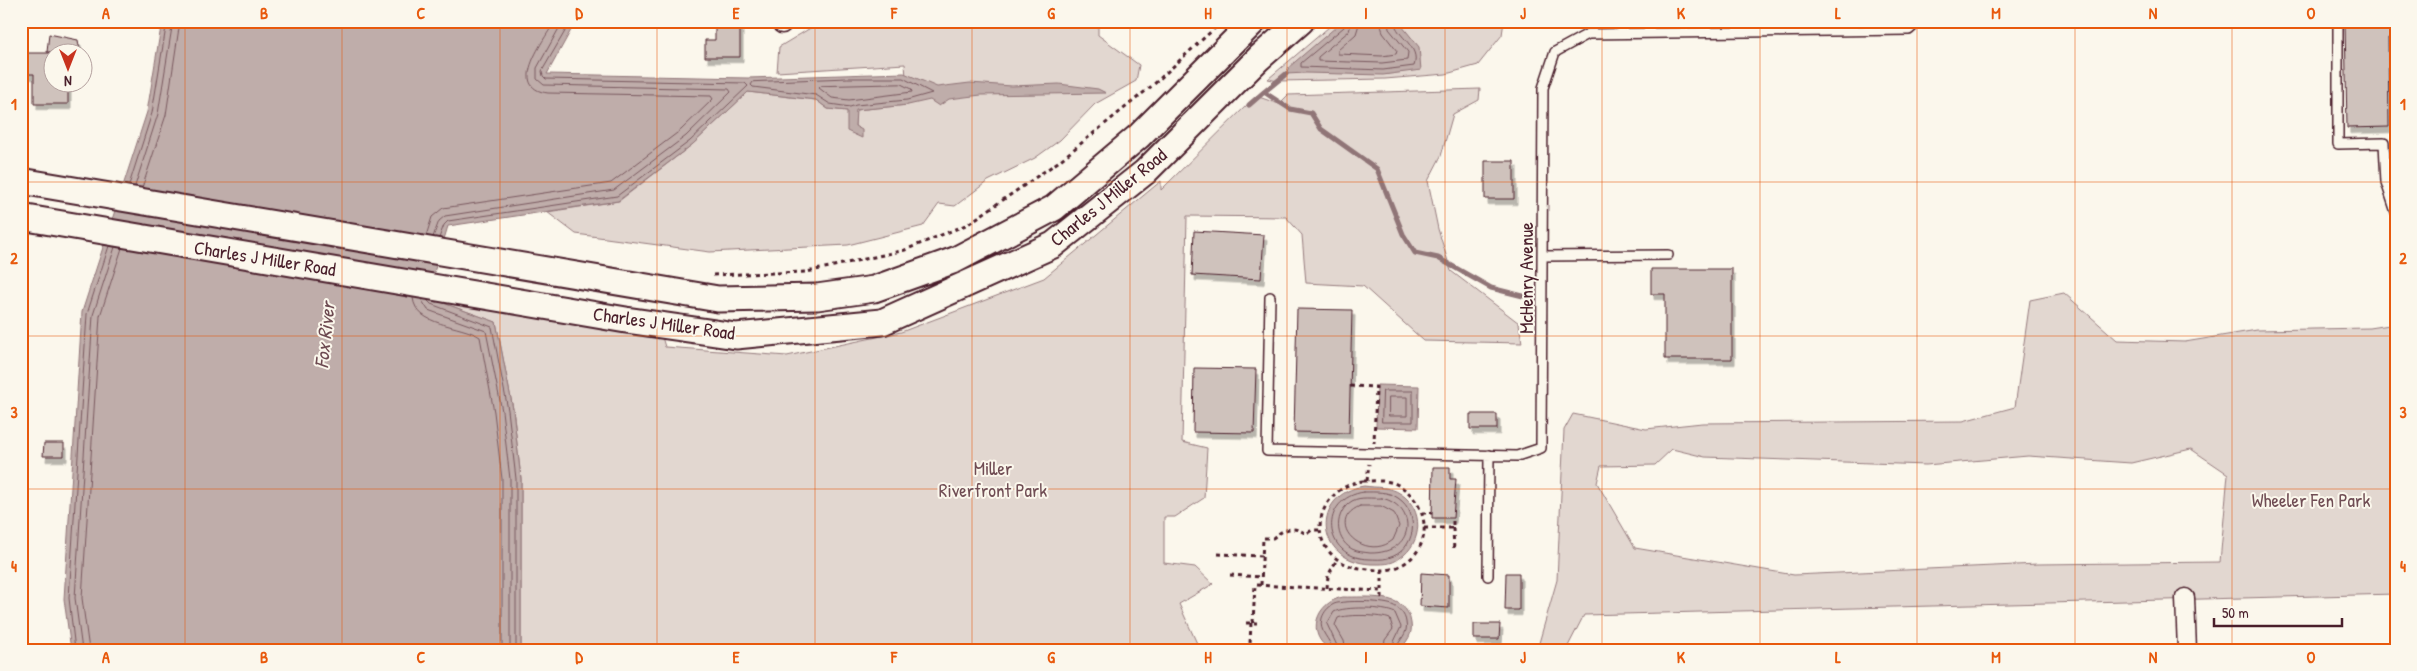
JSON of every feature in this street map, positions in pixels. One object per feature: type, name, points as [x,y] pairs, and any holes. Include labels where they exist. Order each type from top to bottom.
[{"type":"street","name":"Charles J Miller Road","points":[[26,182],[718,299],[817,296],[874,289],[955,260],[1054,208],[1139,136],[1254,21]]},
{"type":"street","name":"Charles J Miller Road","points":[[25,218],[530,302],[626,320],[736,336],[882,322],[1053,245],[1145,172],[1259,58],[1301,21]]},
{"type":"street","points":[[2186,598],[2187,650]]},
{"type":"lane","name":"McHenry Avenue","points":[[1270,297],[1267,451],[1517,456],[1541,448],[1543,88],[1555,52],[1588,34],[1909,30],[1919,21]]},
{"type":"lane","points":[[2338,21],[2338,144],[2384,143],[2386,182],[2396,212]]},
{"type":"lane","points":[[1542,256],[1668,255]]},
{"type":"lane","points":[[1488,576],[1489,455]]},
{"type":"path","points":[[703,275],[722,276],[807,272],[905,250],[968,224],[1058,162],[1152,85],[1223,21]]},
{"type":"path","points":[[1350,386],[1376,387],[1374,445]]},
{"type":"path","points":[[1354,482],[1392,482],[1407,490],[1418,502],[1422,513],[1424,528],[1421,544],[1412,558],[1396,568],[1382,570],[1358,568],[1337,559],[1325,545],[1321,530],[1322,515],[1330,498],[1336,490],[1354,482]]},
{"type":"path","points":[[1422,513],[1432,513]]},
{"type":"path","points":[[1453,518],[1454,552]]},
{"type":"path","points":[[1261,585],[1263,538],[1272,538],[1281,531],[1292,528],[1306,534],[1312,530],[1321,530]]},
{"type":"path","points":[[1424,528],[1452,528]]},
{"type":"path","points":[[1218,554],[1262,556]]},
{"type":"path","points":[[1327,588],[1331,568],[1337,559]]},
{"type":"path","points":[[1382,570],[1382,598]]},
{"type":"path","points":[[1230,576],[1262,577]]},
{"type":"path","points":[[1250,643],[1254,623],[1255,585],[1382,590]]},
{"type":"path","points":[[1246,623],[1254,623]]},
{"type":"green space","points":[[822,21],[1098,21],[1098,35],[1139,65],[1136,81],[1095,104],[1060,140],[1035,158],[988,181],[955,206],[939,204],[923,226],[848,245],[710,252],[576,234],[547,212],[619,201],[693,144],[748,92],[816,100],[828,109],[847,111],[855,126],[855,110],[908,105],[905,64],[777,72],[779,47]]},
{"type":"green space","points":[[1336,21],[1504,21],[1502,35],[1478,65],[1446,74],[1385,79],[1278,81],[1268,79]]},
{"type":"green space","name":"Miller Riverfront Park","points":[[1480,89],[1479,100],[1453,114],[1441,156],[1428,181],[1438,229],[1451,271],[1519,323],[1522,343],[1424,341],[1363,286],[1306,283],[1302,235],[1286,217],[1187,216],[1182,442],[1207,448],[1204,498],[1175,517],[1164,517],[1164,563],[1195,567],[1213,584],[1179,604],[1200,650],[521,650],[521,478],[513,409],[496,322],[432,299],[504,293],[523,316],[557,316],[662,337],[665,347],[787,356],[901,332],[1044,278],[1161,181],[1161,190],[1256,96],[1279,104],[1288,95]]},
{"type":"green space","name":"Wheeler Fen Park","points":[[2064,293],[2117,340],[2185,342],[2257,330],[2370,328],[2396,324],[2396,594],[1584,615],[1566,650],[1537,650],[1557,580],[1564,430],[1573,414],[1646,429],[1702,423],[1963,421],[2015,407],[2030,300]],"holes":[[[1672,449],[1705,457],[1926,465],[2028,456],[2131,463],[2191,449],[2228,474],[2220,562],[2038,564],[1794,575],[1635,548],[1597,483],[1601,466],[1655,465]]]},
{"type":"water","name":"Fox River","points":[[162,21],[576,21],[547,74],[748,78],[904,73],[937,87],[970,83],[1012,86],[1059,84],[1098,89],[1106,93],[981,95],[949,99],[939,106],[930,100],[908,105],[856,110],[855,126],[862,130],[862,138],[847,131],[847,111],[828,109],[816,100],[748,92],[693,144],[618,201],[448,226],[432,279],[432,299],[496,322],[513,409],[521,479],[521,650],[71,650],[64,599],[82,312],[147,112]]},
{"type":"water","points":[[1343,21],[1398,21],[1419,47],[1421,70],[1383,75],[1286,74],[1289,67]]},
{"type":"water","points":[[1377,385],[1419,386],[1418,428],[1376,427]]},
{"type":"water","points":[[1364,486],[1388,488],[1397,491],[1409,500],[1414,508],[1418,526],[1413,544],[1408,552],[1393,562],[1371,564],[1352,560],[1338,552],[1330,540],[1326,527],[1328,513],[1335,501],[1347,492]]},
{"type":"water","points":[[1343,597],[1384,598],[1402,606],[1408,613],[1411,623],[1411,631],[1407,641],[1399,650],[1331,650],[1323,644],[1318,636],[1317,620],[1320,612],[1326,605]]},
{"type":"building","points":[[715,21],[740,21],[740,57],[705,57],[705,40],[715,40]]},
{"type":"building","points":[[2345,21],[2396,21],[2396,37],[2388,38],[2389,127],[2347,128]]},
{"type":"building","points":[[49,34],[78,40],[78,42],[48,42]]},
{"type":"building","points":[[21,53],[42,53],[42,92],[68,92],[68,104],[34,104],[34,74],[21,74]]},
{"type":"building","points":[[1485,161],[1514,161],[1514,199],[1485,199]]},
{"type":"building","points":[[1194,231],[1264,235],[1261,279],[1192,275]]},
{"type":"building","points":[[1651,269],[1732,269],[1732,359],[1665,359],[1665,294],[1651,294]]},
{"type":"building","points":[[1297,309],[1352,310],[1349,433],[1294,432]]},
{"type":"building","points":[[1194,368],[1256,369],[1254,433],[1193,432]]},
{"type":"building","points":[[1470,414],[1497,414],[1497,429],[1470,429]]},
{"type":"building","points":[[44,443],[64,443],[64,456],[43,456]]},
{"type":"building","points":[[1433,467],[1450,467],[1450,479],[1456,479],[1453,518],[1432,518]]},
{"type":"building","points":[[1421,573],[1449,575],[1449,608],[1420,606]]},
{"type":"building","points":[[1506,573],[1519,573],[1519,610],[1505,610]]},
{"type":"building","points":[[1474,624],[1500,624],[1499,639],[1474,639]]},
{"type":"waterway","points":[[1264,92],[1286,74]]},
{"type":"waterway","points":[[1249,105],[1264,92],[1290,109],[1311,113],[1321,129],[1377,169],[1403,234],[1415,253],[1438,258],[1491,288],[1523,296]]}]
